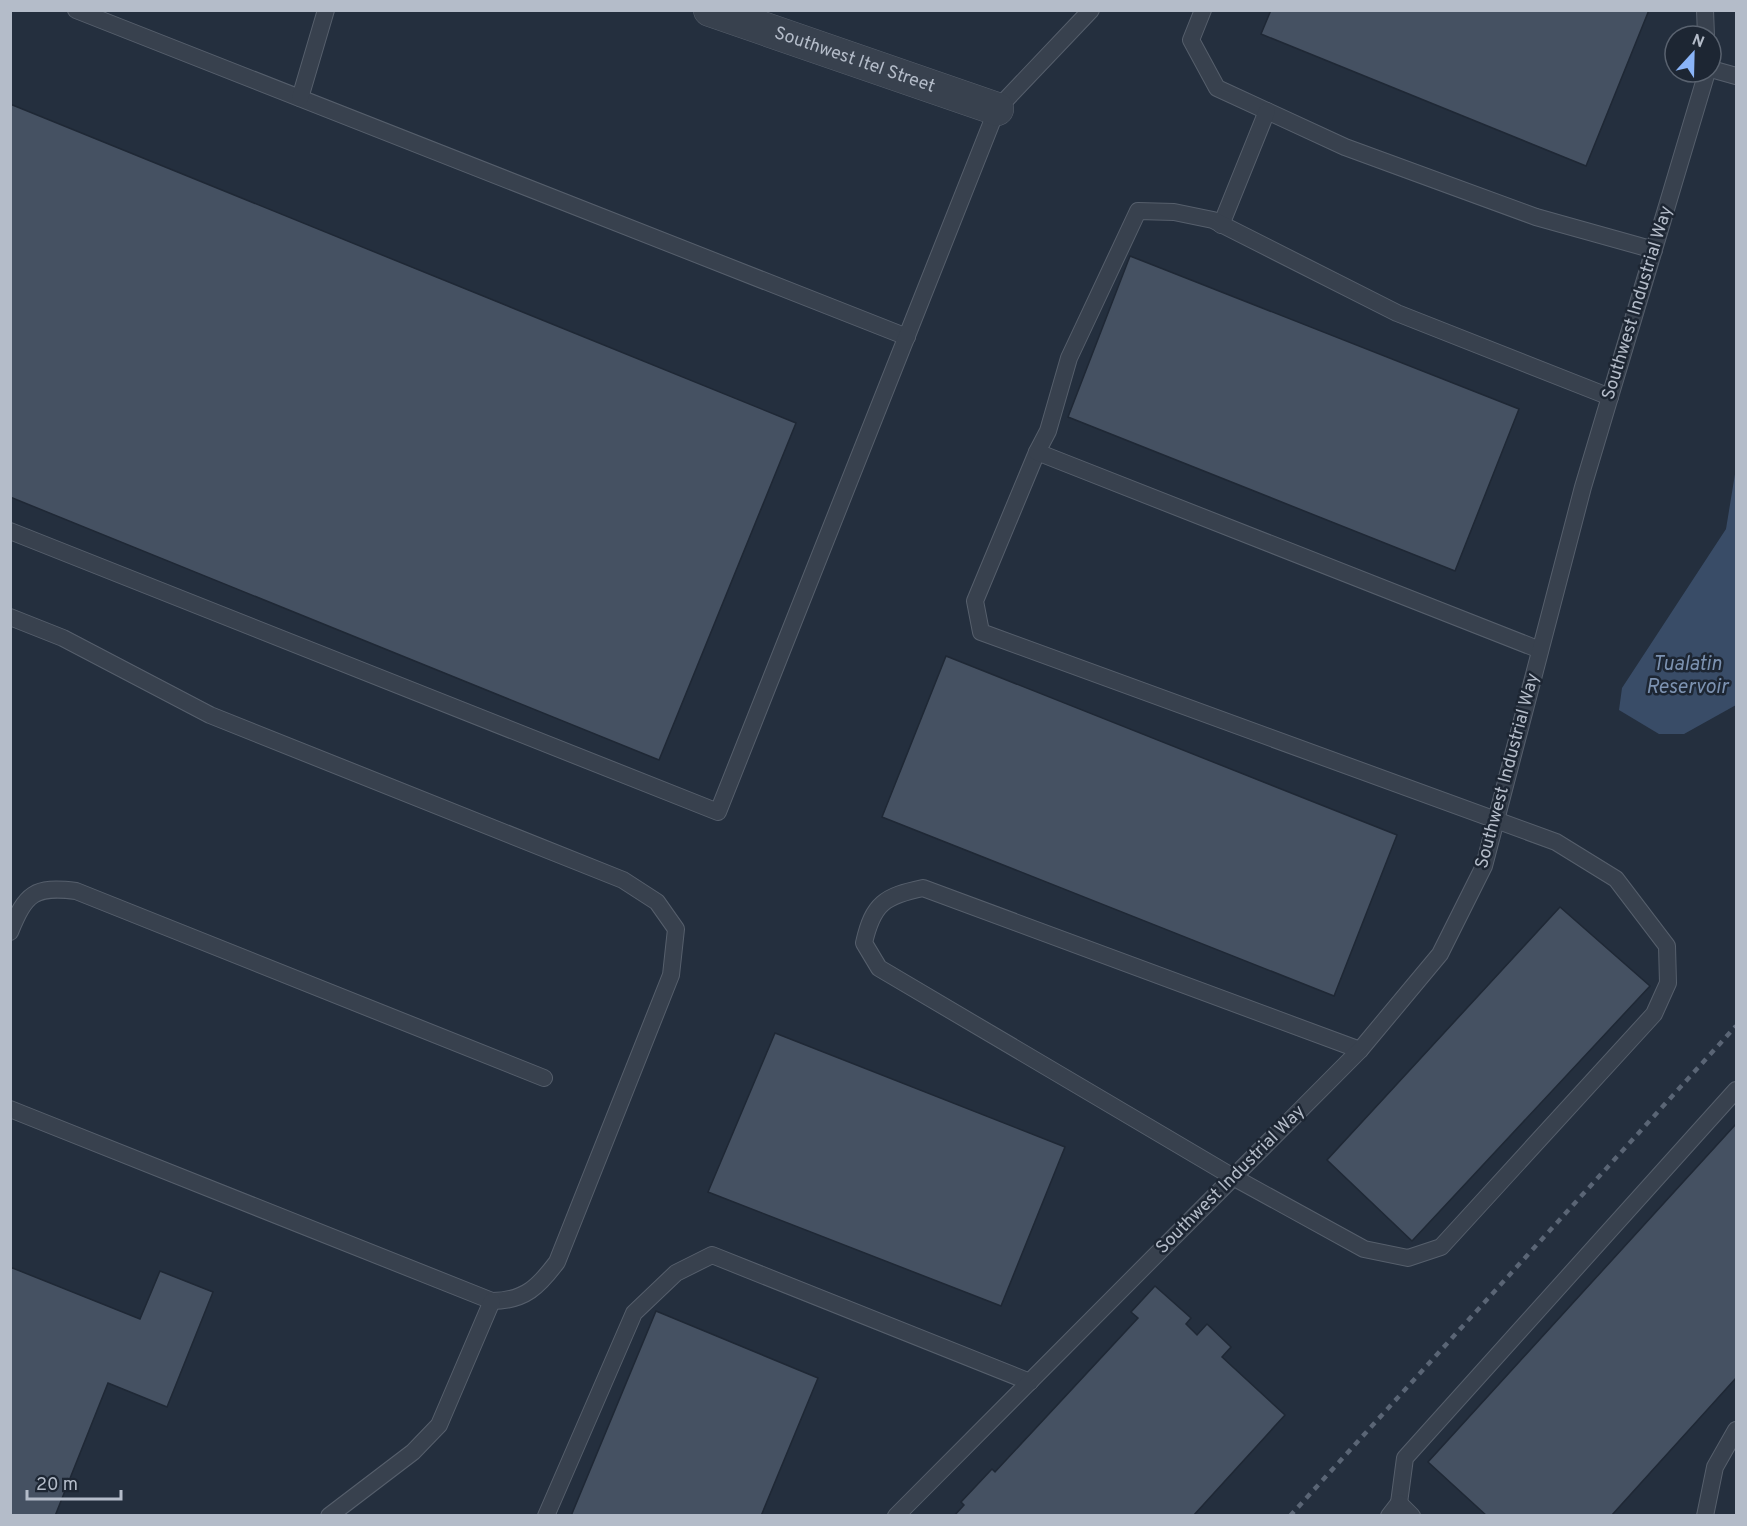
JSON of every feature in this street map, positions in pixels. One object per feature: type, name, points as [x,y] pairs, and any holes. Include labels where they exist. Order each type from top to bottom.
[{"type":"street","name":"Southwest Itel Street","points":[[710,10],[997,110]]},
{"type":"lane","points":[[76,10],[907,337]]},
{"type":"lane","points":[[300,99],[326,10]]},
{"type":"lane","points":[[10,531],[718,812],[997,110],[1090,10]]},
{"type":"lane","points":[[1203,10],[1191,40],[1217,88],[1345,147],[1536,218],[1654,250]]},
{"type":"lane","name":"Southwest Industrial Way","points":[[896,1515],[1360,1050],[1440,954],[1484,866],[1540,650],[1610,397],[1703,84]]},
{"type":"lane","points":[[1221,225],[1267,111]]},
{"type":"lane","points":[[1360,1050],[923,888],[891,895],[870,920],[864,943],[879,968],[1233,1178],[1364,1248],[1408,1258],[1441,1247],[1654,1014],[1668,983],[1667,946],[1616,879],[1556,842],[981,632],[975,600],[1048,430],[1069,357],[1138,211],[1174,212],[1221,225],[1397,314],[1610,397]]},
{"type":"lane","points":[[1037,452],[1540,650]]},
{"type":"lane","points":[[10,617],[63,638],[210,715],[623,880],[657,902],[676,929],[671,975],[557,1262],[540,1284],[512,1301],[492,1301],[10,1109]]},
{"type":"lane","points":[[10,932],[19,912],[32,894],[50,888],[76,891],[544,1078]]},
{"type":"lane","points":[[1412,1515],[1394,1509],[1405,1458],[1737,1090]]},
{"type":"lane","points":[[546,1515],[634,1313],[676,1273],[712,1255],[1030,1382]]},
{"type":"lane","points":[[329,1515],[413,1452],[439,1425],[492,1301]]},
{"type":"lane","points":[[1705,1515],[1715,1467],[1737,1430]]},
{"type":"water","name":"Tualatin Reservoir","points":[[1736,468],[1736,705],[1684,734],[1659,734],[1619,710],[1622,688],[1726,529]]},
{"type":"building","points":[[1271,10],[1649,10],[1586,166],[1261,34]]},
{"type":"building","points":[[10,104],[796,423],[659,760],[10,497]]},
{"type":"building","points":[[1130,256],[1519,409],[1455,571],[1068,417]]},
{"type":"building","points":[[946,656],[1397,835],[1334,996],[882,817]]},
{"type":"building","points":[[1560,907],[1650,986],[1412,1241],[1327,1160]]},
{"type":"building","points":[[775,1033],[1065,1147],[1001,1306],[708,1192]]},
{"type":"building","points":[[1736,1124],[1736,1378],[1611,1516],[1487,1516],[1428,1462]]},
{"type":"building","points":[[10,1267],[140,1319],[160,1271],[213,1292],[167,1407],[108,1383],[55,1516],[10,1516]]},
{"type":"building","points":[[1155,1286],[1191,1318],[1186,1324],[1197,1335],[1207,1324],[1231,1347],[1222,1357],[1285,1415],[1193,1516],[954,1516],[964,1505],[961,1502],[992,1469],[995,1472],[1138,1318],[1131,1312]]},
{"type":"building","points":[[656,1311],[818,1378],[761,1516],[571,1516]]},
{"type":"railway","points":[[1290,1516],[1736,1026]]}]
